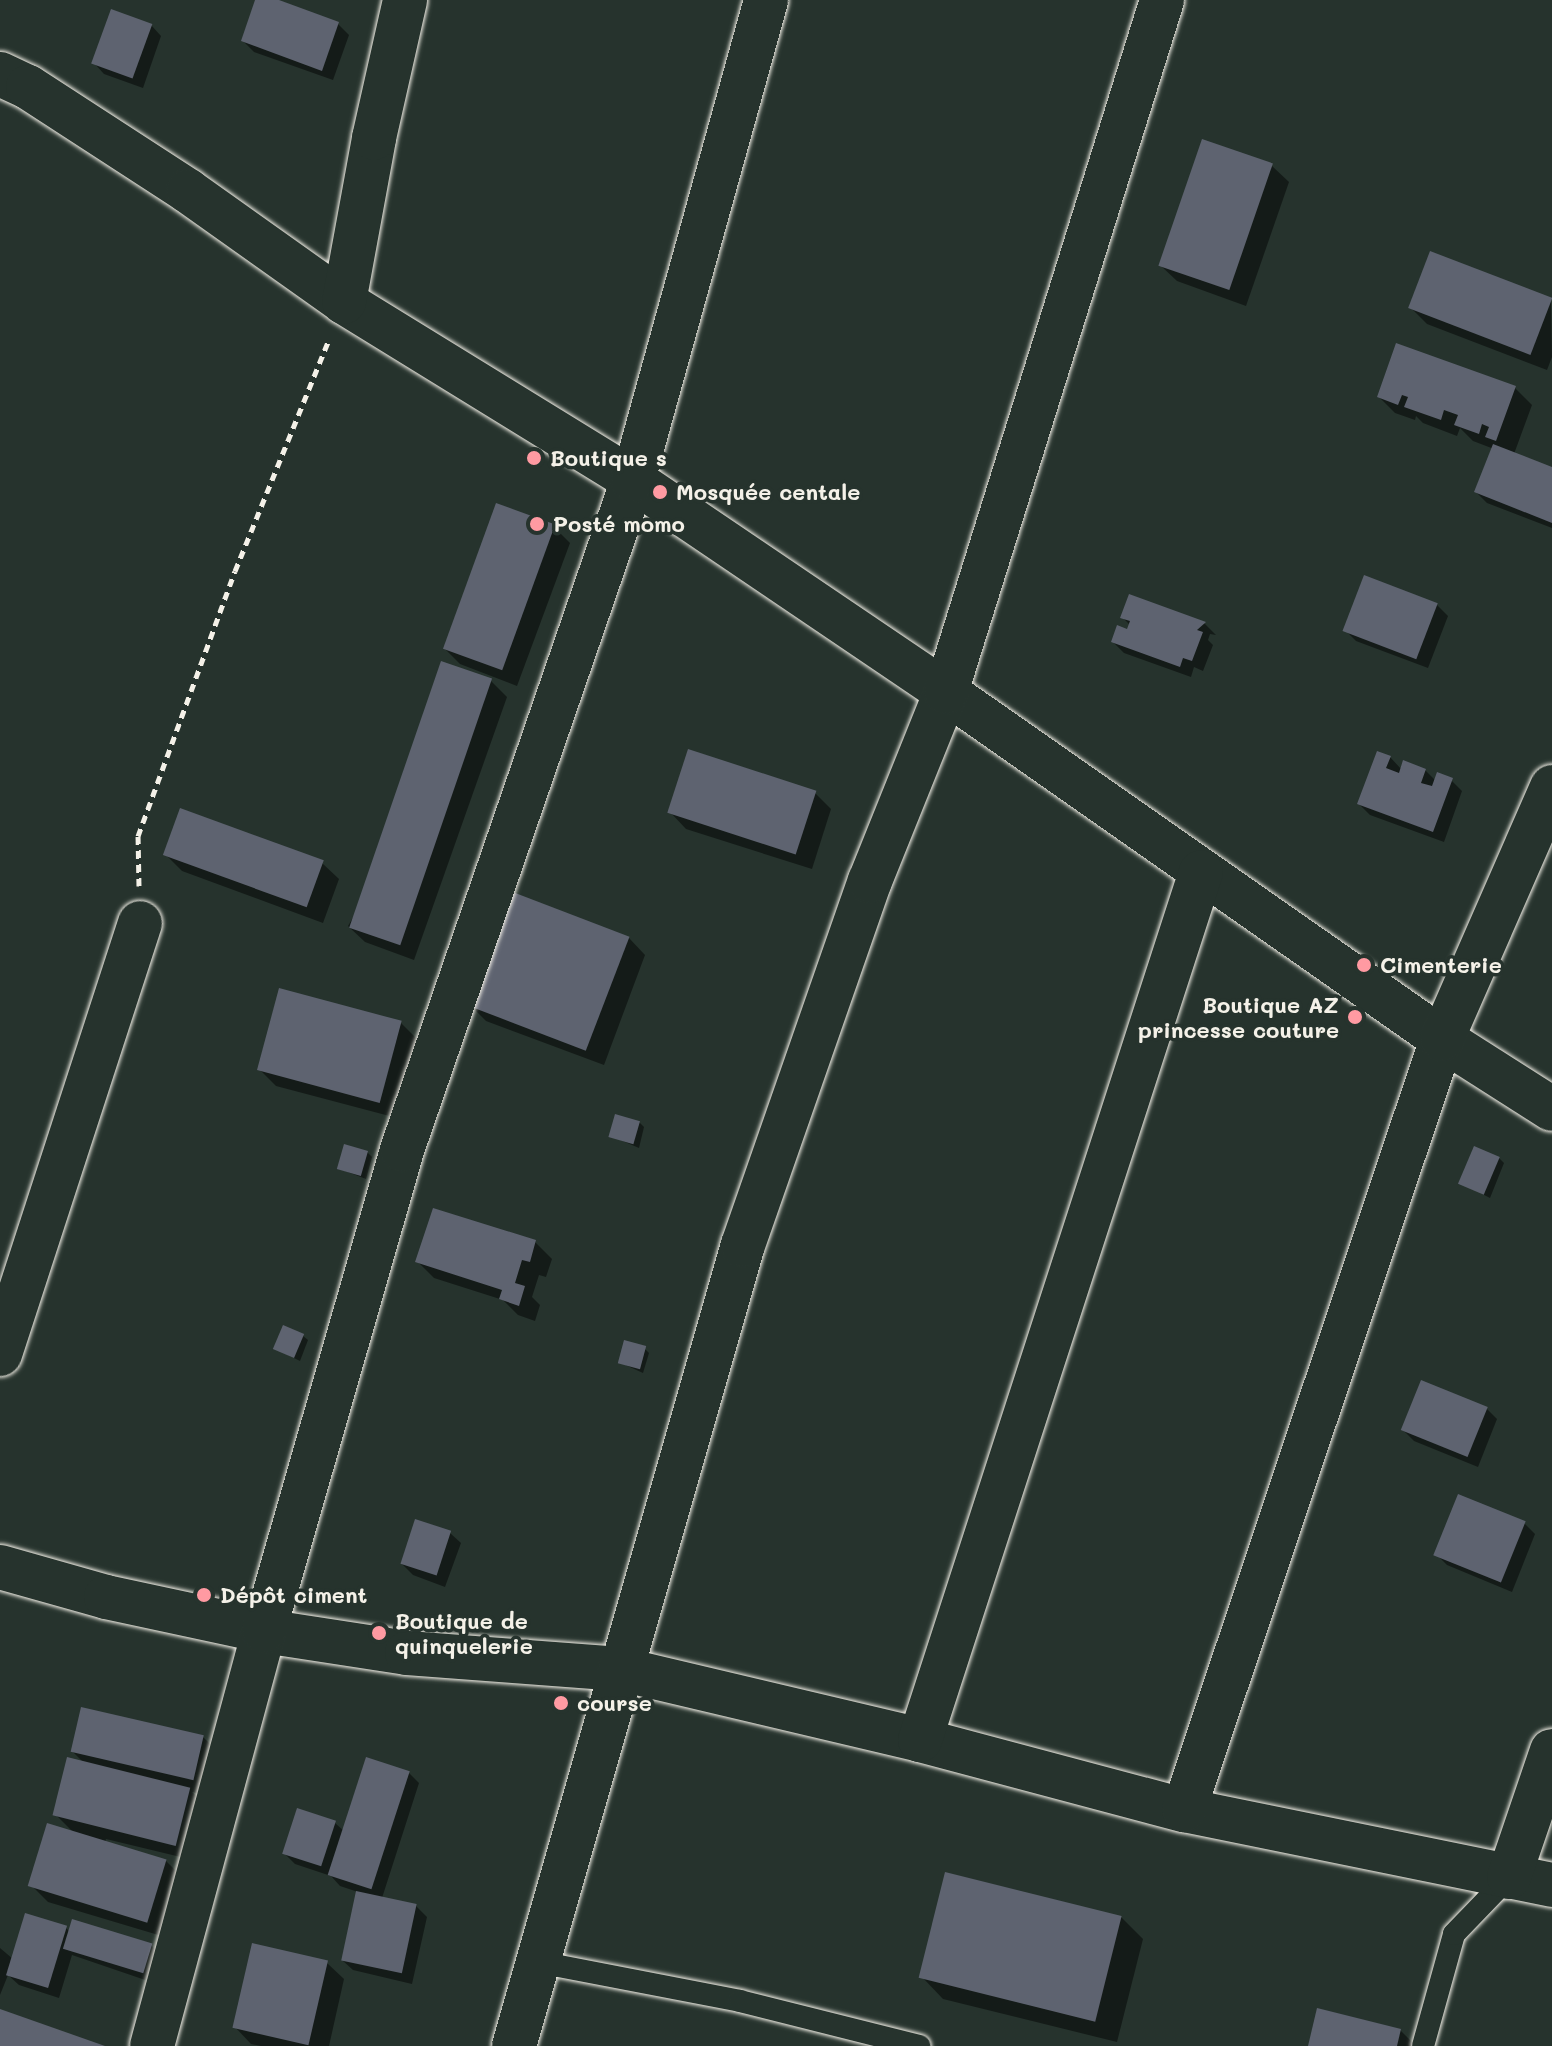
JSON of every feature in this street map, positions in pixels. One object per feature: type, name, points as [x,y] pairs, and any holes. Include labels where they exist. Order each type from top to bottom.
[{"type":"street","points":[[344,302],[374,138],[405,0]]},
{"type":"street","points":[[152,2046],[264,1631],[402,1150],[633,480],[766,0]]},
{"type":"street","points":[[514,2046],[743,1245],[870,881],[946,692],[1162,0]]},
{"type":"street","points":[[0,74],[28,87],[175,183],[344,302],[633,480],[946,692],[1442,1039],[1552,1109]]},
{"type":"street","points":[[1184,1810],[1442,1039],[1552,787]]},
{"type":"street","points":[[920,1740],[1201,872]]},
{"type":"street","points":[[0,1354],[140,923]]},
{"type":"street","points":[[0,1567],[106,1597],[264,1631],[407,1653],[620,1669],[920,1740],[1184,1810],[1552,1885]]},
{"type":"street","points":[[1509,1877],[1552,1751]]},
{"type":"lane","points":[[1423,2046],[1454,1934],[1509,1877]]},
{"type":"lane","points":[[538,1962],[740,2001],[919,2046]]},
{"type":"path","points":[[140,923],[138,836],[235,571],[344,302]]},
{"type":"building","points":[[255,0],[279,0],[339,22],[322,71],[241,41]]},
{"type":"building","points":[[111,9],[152,24],[133,79],[91,64]]},
{"type":"building","points":[[1202,139],[1273,163],[1229,290],[1158,266]]},
{"type":"building","points":[[1430,251],[1552,298],[1530,355],[1408,308]]},
{"type":"building","points":[[1396,343],[1516,386],[1496,441],[1485,437],[1489,427],[1482,424],[1479,434],[1454,425],[1458,415],[1444,410],[1441,420],[1404,407],[1408,397],[1402,395],[1398,405],[1377,397]]},
{"type":"building","points":[[1493,444],[1552,467],[1552,523],[1474,492]]},
{"type":"building","points":[[496,503],[555,525],[502,670],[443,649]]},
{"type":"building","points":[[1364,575],[1438,603],[1416,659],[1342,631]]},
{"type":"building","points":[[1129,594],[1206,622],[1197,630],[1203,632],[1192,661],[1183,658],[1180,667],[1111,642],[1117,625],[1127,629],[1130,621],[1120,618]]},
{"type":"building","points":[[441,661],[492,679],[400,945],[349,928]]},
{"type":"building","points":[[688,749],[816,791],[796,854],[667,813]]},
{"type":"building","points":[[1377,751],[1391,756],[1386,768],[1399,773],[1403,760],[1426,769],[1421,783],[1432,786],[1437,772],[1453,778],[1433,832],[1357,804]]},
{"type":"building","points":[[180,808],[324,860],[307,907],[163,855]]},
{"type":"building","points":[[510,891],[629,937],[586,1051],[466,1005]]},
{"type":"building","points":[[279,988],[402,1021],[380,1103],[257,1070]]},
{"type":"building","points":[[615,1114],[640,1121],[633,1144],[608,1137]]},
{"type":"building","points":[[344,1144],[368,1151],[361,1176],[337,1169]]},
{"type":"building","points":[[1474,1146],[1500,1157],[1484,1195],[1458,1184]]},
{"type":"building","points":[[433,1208],[536,1240],[530,1262],[522,1260],[515,1283],[525,1286],[519,1306],[499,1299],[502,1290],[415,1262]]},
{"type":"building","points":[[283,1325],[304,1334],[294,1358],[273,1349]]},
{"type":"building","points":[[624,1340],[646,1346],[640,1369],[618,1363]]},
{"type":"building","points":[[1421,1380],[1488,1407],[1468,1457],[1401,1430]]},
{"type":"building","points":[[1458,1494],[1526,1521],[1501,1583],[1433,1555]]},
{"type":"building","points":[[415,1519],[451,1531],[437,1575],[400,1564]]},
{"type":"building","points":[[81,1707],[204,1735],[193,1780],[71,1752]]},
{"type":"building","points":[[67,1757],[190,1788],[176,1846],[52,1815]]},
{"type":"building","points":[[366,1757],[410,1771],[371,1889],[328,1875]]},
{"type":"building","points":[[297,1808],[336,1821],[321,1866],[282,1854]]},
{"type":"building","points":[[47,1823],[167,1860],[147,1923],[28,1886]]},
{"type":"building","points":[[945,1872],[1122,1916],[1095,2022],[919,1978]]},
{"type":"building","points":[[356,1891],[417,1904],[402,1973],[341,1960]]},
{"type":"building","points":[[25,1913],[67,1926],[48,1988],[6,1975]]},
{"type":"building","points":[[72,1919],[152,1944],[143,1973],[63,1949]]},
{"type":"building","points":[[252,1943],[328,1961],[308,2045],[232,2028]]},
{"type":"building","points":[[1317,2008],[1401,2029],[1397,2046],[1308,2046]]},
{"type":"building","points":[[0,2009],[105,2046],[0,2046]]},
{"type":"place","name":"Boutique s","points":[[534,458]]},
{"type":"place","name":"Mosquée centale","points":[[660,492]]},
{"type":"place","name":"Posté momo","points":[[537,524]]},
{"type":"place","name":"Cimenterie","points":[[1364,965]]},
{"type":"place","name":"Boutique AZ princesse couture","points":[[1355,1017]]},
{"type":"place","name":"Dépôt ciment","points":[[204,1595]]},
{"type":"place","name":"Boutique de quinquelerie","points":[[379,1633]]},
{"type":"place","name":"course","points":[[561,1703]]}]
